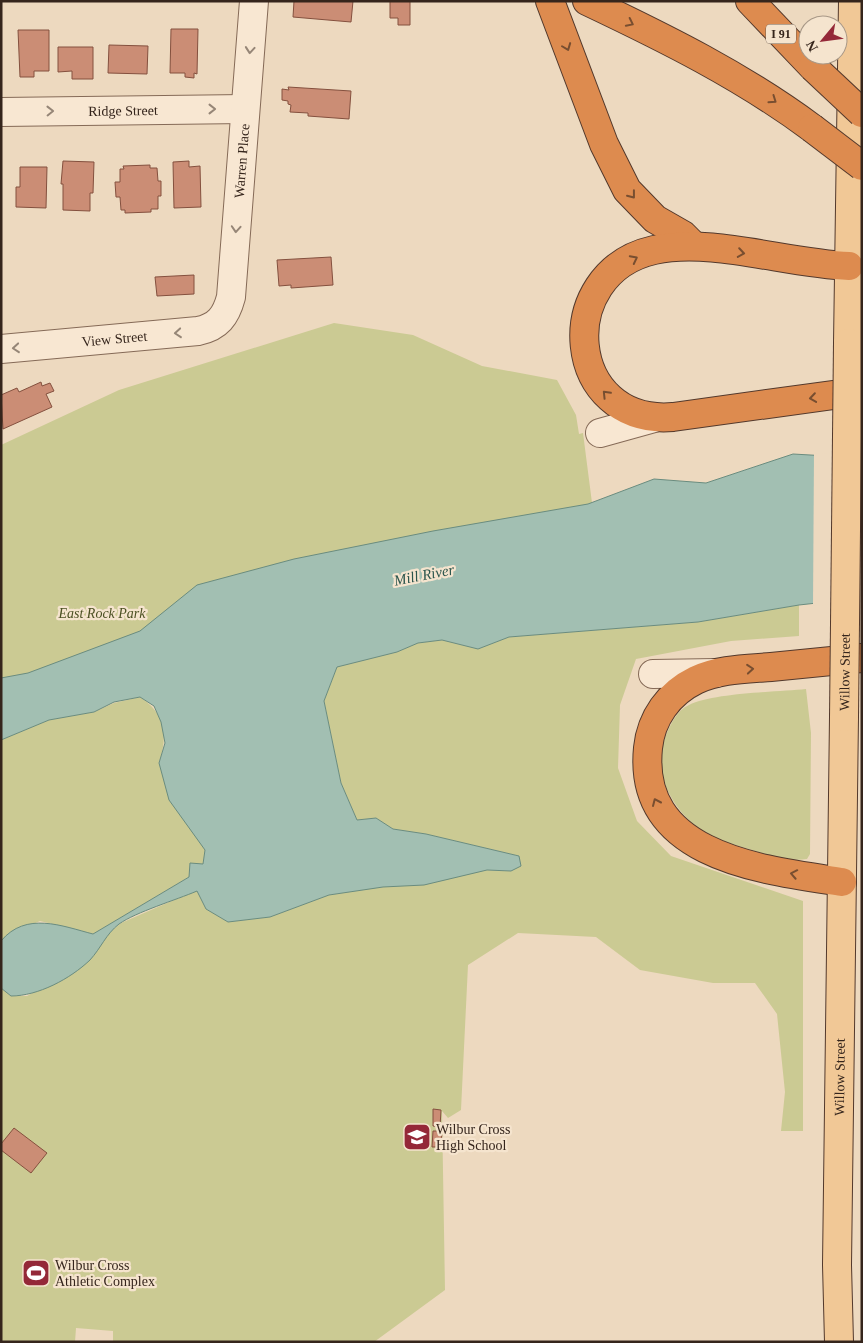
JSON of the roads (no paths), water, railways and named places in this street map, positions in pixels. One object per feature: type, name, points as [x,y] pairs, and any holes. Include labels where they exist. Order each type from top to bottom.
[{"type":"highway","points":[[550,1],[604,144],[627,190],[655,220],[683,235],[693,246]]},
{"type":"highway","points":[[587,1],[736,77],[812,128],[862,166]]},
{"type":"highway","name":"I 91","points":[[750,1],[813,67],[862,113]]},
{"type":"highway","points":[[849,266],[808,263],[693,246],[653,250],[630,260],[606,278],[591,298],[586,312],[583,340],[590,370],[596,382],[613,401],[632,412],[654,418],[673,418],[862,391]]},
{"type":"highway","points":[[842,882],[752,865],[713,853],[685,837],[662,814],[653,794],[647,766],[649,740],[654,721],[675,693],[698,679],[716,673],[862,658]]},
{"type":"main road","name":"Willow Street","points":[[839,1342],[837,1265],[853,1]]},
{"type":"street","name":"Warren Place","points":[[222,319],[230,296],[254,1]]},
{"type":"street","name":"Ridge Street","points":[[1,112],[245,109]]},
{"type":"street","name":"View Street","points":[[1,349],[198,331],[213,327],[222,319]]},
{"type":"street","points":[[600,433],[628,427],[654,418]]},
{"type":"street","points":[[653,674],[716,673]]},
{"type":"water","name":"Mill River","points":[[793,454],[862,458],[862,598],[799,605],[698,622],[509,637],[478,649],[442,640],[418,643],[397,652],[337,667],[324,701],[341,783],[357,820],[376,818],[393,829],[426,834],[519,856],[521,866],[511,871],[487,870],[424,885],[383,887],[329,895],[270,917],[228,922],[206,909],[197,891],[119,924],[82,967],[63,980],[43,990],[11,996],[1,988],[1,941],[11,932],[33,923],[45,923],[93,934],[189,877],[190,863],[203,864],[205,850],[169,800],[159,763],[165,743],[161,722],[154,706],[140,697],[114,702],[94,712],[49,720],[1,740],[1,678],[28,673],[140,631],[197,585],[294,559],[433,531],[588,504],[654,479],[706,483]]},
{"type":"place","name":"Wilbur Cross High School","points":[[417,1137]]},
{"type":"place","name":"Wilbur Cross Athletic Complex","points":[[36,1273]]},
{"type":"park label","name":"East Rock Park","points":[[102,613]]}]
